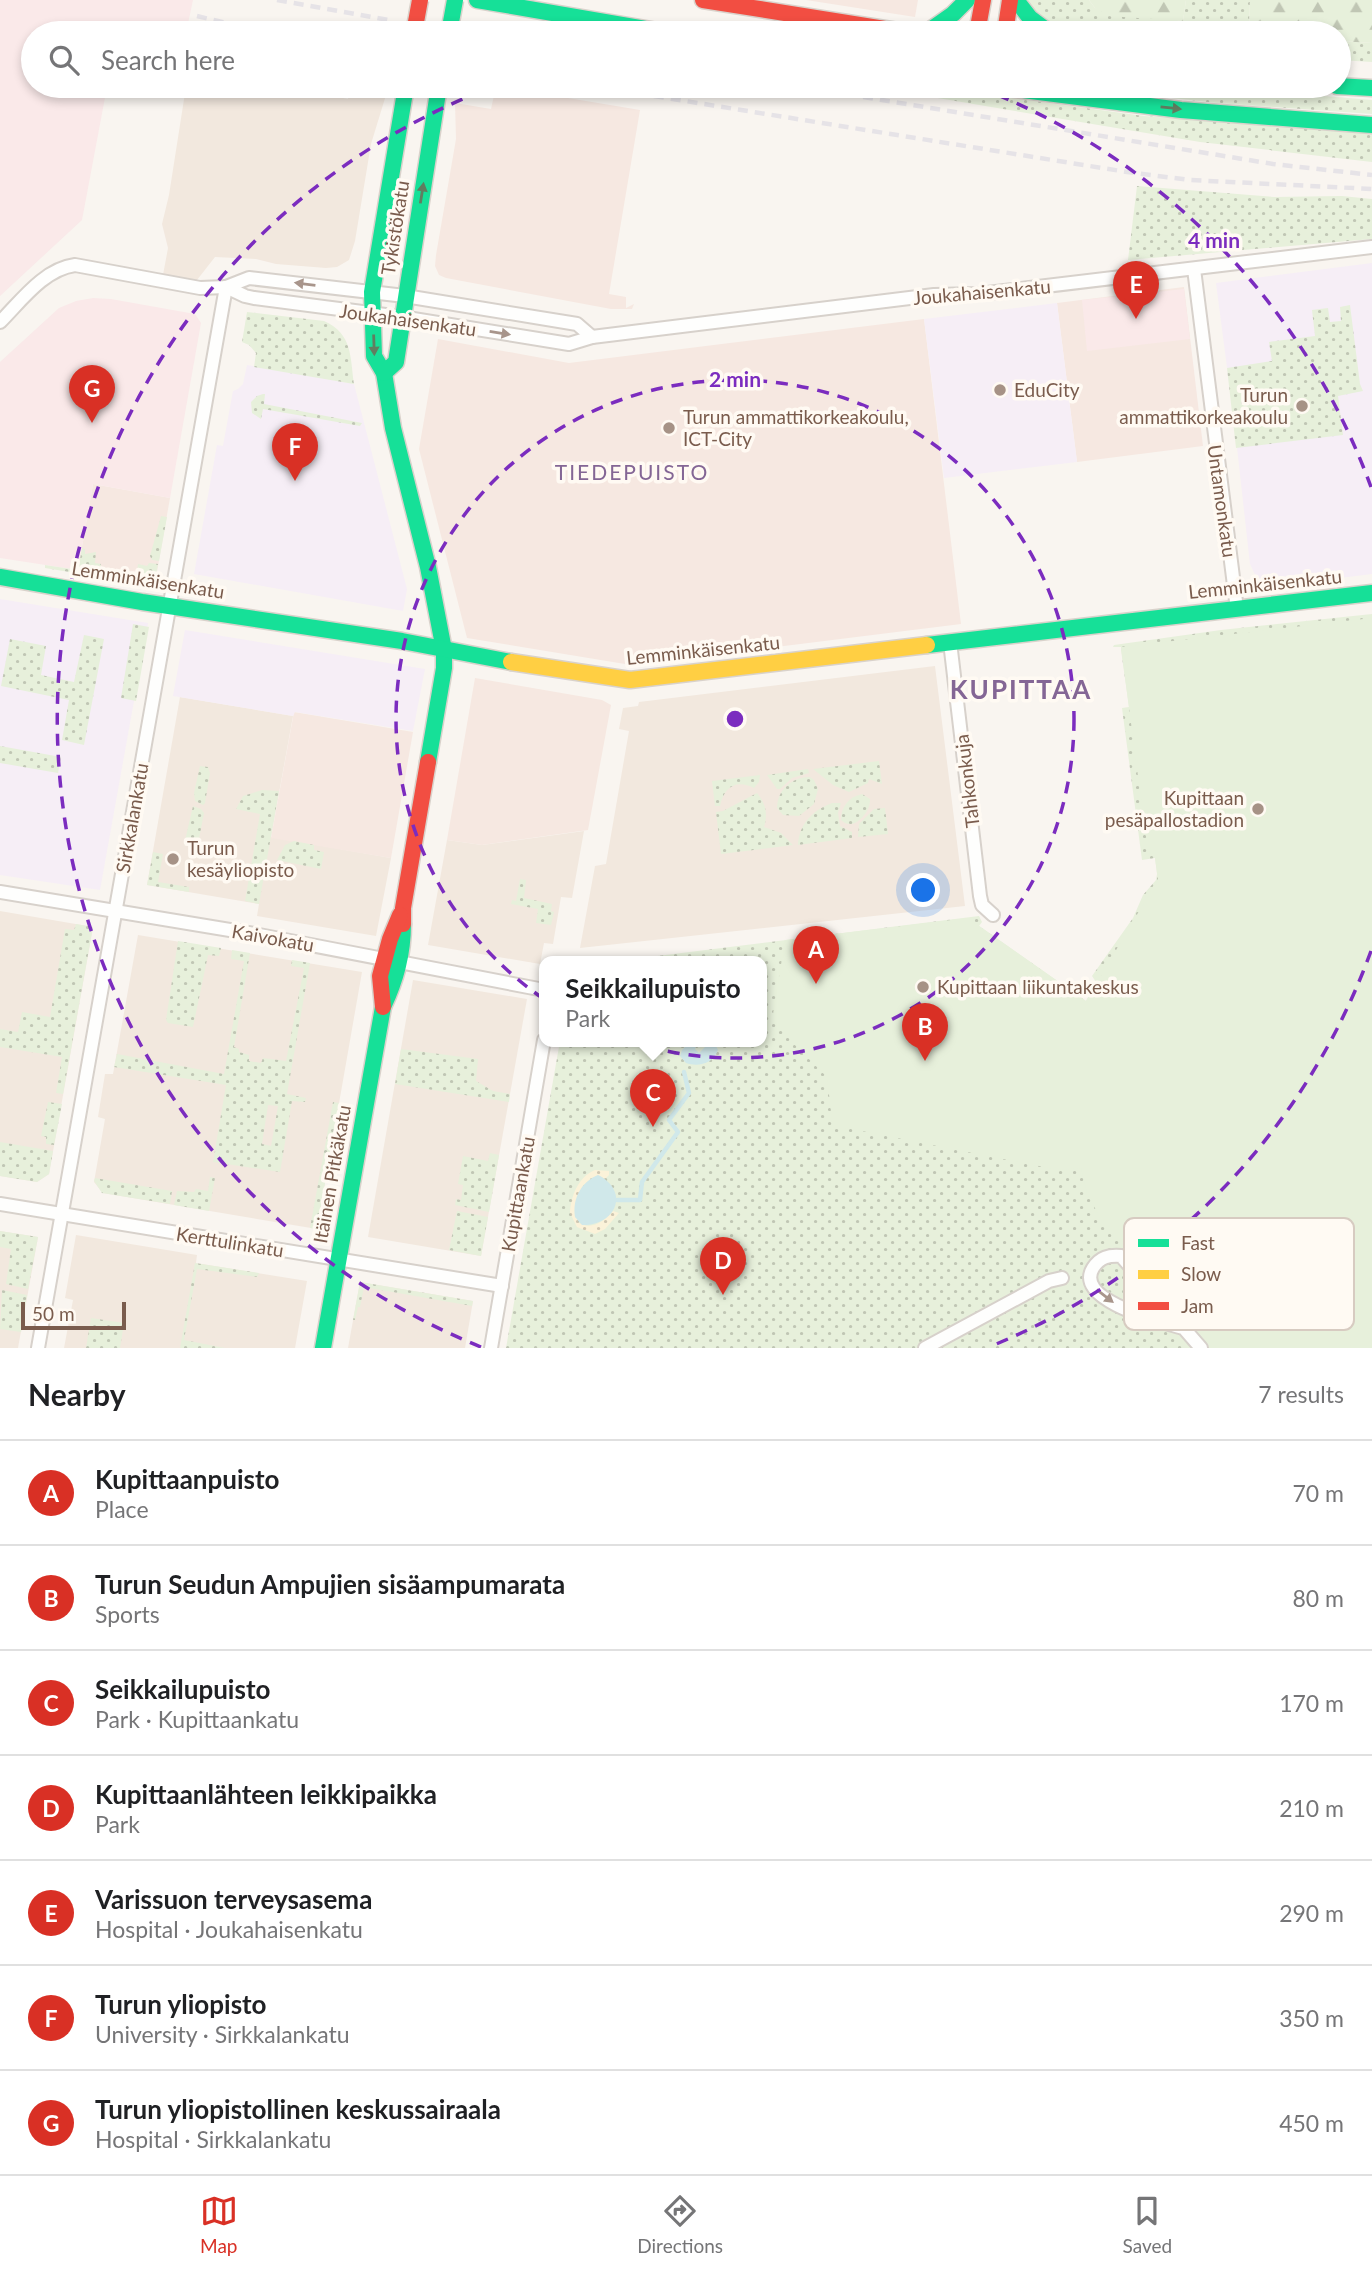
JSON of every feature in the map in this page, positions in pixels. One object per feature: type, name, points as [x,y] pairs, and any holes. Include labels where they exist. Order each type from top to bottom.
[{"type":"main road","points":[[416,21],[420,0]]},
{"type":"main road","points":[[452,21],[456,0]]},
{"type":"main road","points":[[477,0],[599,21]]},
{"type":"main road","points":[[703,0],[835,21]]},
{"type":"main road","points":[[943,21],[967,0]]},
{"type":"main road","points":[[979,21],[983,0]]},
{"type":"main road","points":[[1006,21],[1010,0]]},
{"type":"main road","points":[[1016,0],[1034,21]]},
{"type":"main road","points":[[1351,87],[1372,88]]},
{"type":"main road","name":"Tykistökatu","points":[[404,98],[372,292],[374,356],[384,373],[393,428],[428,567],[444,650]]},
{"type":"main road","name":"Tykistökatu","points":[[384,373],[396,362],[437,98]]},
{"type":"main road","points":[[1091,98],[1310,122],[1372,125]]},
{"type":"main road","name":"Lemminkäisenkatu","points":[[0,577],[402,641],[481,658],[630,680],[1372,593]]},
{"type":"main road","name":"Itäinen Pitkäkatu","points":[[323,1348],[383,1007],[380,976],[403,908],[444,668],[444,650]]},
{"type":"main road","name":"Itäinen Pitkäkatu","points":[[383,1007],[397,980],[401,963],[404,941],[403,908]]},
{"type":"street","name":"Joukahaisenkatu","points":[[226,287],[246,296],[569,344],[592,337],[925,296],[979,294],[1372,247]]},
{"type":"street","name":"Joukahaisenkatu","points":[[0,322],[49,275],[75,265],[200,288],[226,287],[249,278],[405,296],[577,324],[592,337]]},
{"type":"street","name":"Untamonkatu","points":[[1194,269],[1237,608]]},
{"type":"street","name":"Sirkkalankatu","points":[[38,1348],[226,287]]},
{"type":"street","name":"Tahkonkuja","points":[[950,642],[980,896],[982,905],[993,915]]},
{"type":"street","name":"Kaivokatu","points":[[0,892],[384,958],[539,989]]},
{"type":"street","name":"Kupittaankatu","points":[[491,1348],[543,1047]]},
{"type":"street","name":"Kerttulinkatu","points":[[0,1204],[502,1286]]},
{"type":"street","points":[[1124,1260],[1121,1256],[1110,1255],[1096,1264],[1090,1273],[1096,1290],[1124,1308]]},
{"type":"street","points":[[925,1348],[1049,1281],[1062,1278]]},
{"type":"street","points":[[1184,1330],[1201,1348]]},
{"type":"shaded area","points":[[0,0],[193,0],[189,21],[21,21],[21,98],[105,98],[82,220],[0,296]]},
{"type":"shaded area","points":[[806,0],[918,0],[915,17]]},
{"type":"shaded area","points":[[184,98],[385,98],[371,144],[355,241],[349,260],[337,267],[215,257],[197,280],[163,275],[168,248],[162,224]]},
{"type":"shaded area","points":[[493,98],[568,98],[640,110],[609,294],[626,297],[626,308],[634,304],[632,309],[611,309],[439,275],[435,266],[436,255],[456,139],[455,103],[491,109]]},
{"type":"shaded area","name":"Turun ammattikorkeakoulu","points":[[1372,263],[1372,574],[1275,586],[1264,585],[1256,577],[1250,564],[1216,283]]},
{"type":"shaded area","points":[[1184,287],[1203,446],[1077,462],[1057,303]]},
{"type":"shaded area","points":[[1184,289],[1190,339],[1087,351],[1082,300]]},
{"type":"shaded area","points":[[93,298],[195,314],[201,323],[170,498],[93,484],[78,570],[0,558],[0,362],[59,308]]},
{"type":"shaded area","name":"Turun ammattikorkeakoulu","points":[[1057,303],[1077,462],[944,478],[924,319]]},
{"type":"shaded area","points":[[924,319],[961,624],[631,665],[467,638],[419,449],[438,339],[569,363]]},
{"type":"shaded area","points":[[247,365],[354,384],[407,589],[403,611],[194,574],[217,445],[223,446],[233,391],[243,384]]},
{"type":"shaded area","points":[[93,484],[170,498],[155,583],[78,570]]},
{"type":"shaded area","points":[[0,599],[148,623],[100,890],[0,875]]},
{"type":"shaded area","points":[[185,630],[425,669],[413,731],[295,712],[293,716],[173,696]]},
{"type":"shaded area","points":[[935,666],[965,906],[580,948],[595,866],[606,864],[629,731],[619,729],[623,708],[638,706],[639,702]]},
{"type":"shaded area","points":[[475,678],[602,700],[611,705],[588,830],[482,845],[447,840]]},
{"type":"shaded area","points":[[180,697],[293,716],[271,837],[391,858],[376,936],[257,916],[259,904],[147,885]]},
{"type":"shaded area","points":[[294,712],[413,732],[391,858],[271,838]]},
{"type":"shaded area","points":[[584,831],[572,898],[561,897],[553,944],[544,943],[539,964],[428,945],[447,840],[482,845]]},
{"type":"shaded area","points":[[0,911],[93,927],[49,1174],[37,1182],[0,1176]]},
{"type":"shaded area","points":[[138,935],[362,972],[317,1229],[103,1193],[94,1182],[105,1119],[98,1117],[105,1074],[113,1074]]},
{"type":"shaded area","points":[[413,980],[527,999],[481,1256],[368,1237]]},
{"type":"shaded area","points":[[0,1231],[38,1237],[18,1348],[0,1348]]},
{"type":"shaded area","points":[[76,1235],[197,1255],[196,1263],[307,1281],[295,1348],[64,1348],[73,1300],[65,1298]]},
{"type":"shaded area","points":[[360,1282],[473,1301],[465,1348],[348,1348]]},
{"type":"green space","points":[[1026,0],[1089,0],[1095,8],[1183,21],[1043,21]]},
{"type":"green space","points":[[1089,0],[1186,0],[1183,21],[1108,16],[1095,8]]},
{"type":"green space","points":[[1186,0],[1250,0],[1249,21],[1183,21]]},
{"type":"green space","points":[[1250,0],[1372,0],[1372,43],[1351,42],[1351,21],[1249,21]]},
{"type":"green space","points":[[1351,42],[1372,43],[1372,62],[1351,61]]},
{"type":"green space","points":[[938,98],[1013,98],[1144,116],[1372,133],[1372,162],[1200,142]]},
{"type":"green space","points":[[1171,98],[1348,98],[1372,100],[1372,114]]},
{"type":"green space","points":[[1137,186],[1274,197],[1342,196],[1372,199],[1372,239],[1128,260]]},
{"type":"green space","points":[[1350,305],[1363,391],[1338,396],[1343,435],[1236,448],[1227,368],[1272,361],[1269,342],[1315,336],[1312,310],[1328,308],[1330,322],[1341,321],[1340,307]]},
{"type":"green space","points":[[247,312],[324,321],[333,326],[348,347],[354,384],[254,367],[256,353],[242,342]]},
{"type":"green space","points":[[265,394],[264,404],[362,423],[360,426],[263,409],[261,419],[252,413],[251,402],[257,396]]},
{"type":"green space","points":[[161,516],[167,517],[159,561],[152,560],[150,556]]},
{"type":"green space","points":[[82,548],[85,549],[85,554],[96,552],[95,563],[101,564],[100,572],[107,573],[106,578],[45,568],[45,565],[78,570]]},
{"type":"green space","points":[[149,563],[158,564],[154,586],[135,583],[138,564],[147,566]]},
{"type":"green space","points":[[1372,614],[1372,1348],[506,1348],[559,1047],[767,1047],[767,956],[657,956],[979,916],[982,922],[979,926],[1086,1001],[1096,982],[1092,976],[1133,918],[1143,895],[1156,880],[1157,874],[1155,858],[1142,860],[1122,708],[1129,707],[1121,647],[1113,647],[1221,630]]},
{"type":"green space","name":"Kupittaan liikuntakeskus","points":[[1372,618],[1372,1348],[1209,1348],[1194,1330],[1354,1330],[1354,1218],[1124,1218],[1124,1246],[1099,1216],[1087,1193],[1081,1168],[1059,1170],[847,1128],[833,1129],[827,1077],[791,1041],[773,1014],[785,940],[968,918],[1086,1001],[1158,879],[1155,858],[1148,852],[1121,647]]},
{"type":"green space","points":[[133,624],[149,627],[136,701],[121,698]]},
{"type":"green space","points":[[84,635],[104,639],[84,745],[62,740],[69,700],[1,686],[10,639],[46,646],[41,675],[74,682]]},
{"type":"green space","points":[[0,746],[61,757],[58,773],[0,763]]},
{"type":"green space","points":[[879,761],[882,784],[869,779],[868,783],[849,792],[833,785],[813,769]]},
{"type":"green space","points":[[200,766],[208,767],[210,773],[203,805],[195,801],[194,793]]},
{"type":"green space","points":[[808,769],[809,773],[792,778],[780,789],[777,789],[767,775]]},
{"type":"green space","points":[[760,775],[754,788],[742,784],[732,786],[724,794],[720,806],[715,806],[712,781]]},
{"type":"green space","points":[[810,777],[818,789],[814,804],[799,816],[783,815],[777,808],[783,790],[797,779]]},
{"type":"green space","points":[[262,790],[279,791],[259,904],[245,901],[260,814],[236,809],[243,796]]},
{"type":"green space","points":[[757,793],[765,809],[764,827],[781,833],[793,845],[721,854],[716,812]]},
{"type":"green space","points":[[862,794],[870,799],[864,815],[851,824],[841,820],[844,806],[853,797]]},
{"type":"green space","points":[[832,803],[841,803],[838,813],[840,826],[852,832],[852,838],[798,845],[801,831],[808,819]]},
{"type":"green space","points":[[193,806],[204,813],[199,839],[188,846],[184,845]]},
{"type":"green space","points":[[885,808],[888,834],[858,837],[859,824],[874,809]]},
{"type":"green space","points":[[294,841],[314,845],[314,850],[324,852],[321,869],[277,860],[285,845]]},
{"type":"green space","points":[[153,852],[163,854],[158,882],[189,887],[189,892],[147,885]]},
{"type":"green space","points":[[520,879],[526,880],[524,898],[552,904],[551,911],[554,912],[551,925],[536,923],[538,909],[511,904],[512,900],[516,901]]},
{"type":"green space","points":[[76,924],[93,927],[63,1094],[56,1093],[62,1057],[0,1047],[0,1029],[18,1032],[22,1012],[50,1017],[65,929],[74,930]]},
{"type":"green space","points":[[178,941],[221,948],[219,956],[208,955],[193,1027],[168,1023],[166,1020]]},
{"type":"green space","points":[[232,950],[250,953],[234,1047],[249,1055],[249,1061],[261,1063],[263,1058],[286,1061],[304,968],[291,966],[292,960],[310,963],[287,1094],[306,1098],[305,1102],[292,1101],[280,1172],[213,1162],[226,1085],[114,1067],[117,1054],[224,1074],[244,961],[231,959]],"holes":[[[268,1105],[278,1106],[271,1146],[262,1144]]]},
{"type":"green space","points":[[401,1049],[478,1059],[476,1081],[493,1091],[510,1094],[509,1102],[395,1084]]},
{"type":"green space","points":[[48,1102],[62,1104],[54,1145],[46,1144],[46,1137],[41,1136]]},
{"type":"green space","points":[[333,1102],[339,1103],[317,1229],[310,1228]]},
{"type":"green space","points":[[0,1142],[53,1151],[49,1174],[37,1182],[0,1176]]},
{"type":"green space","points":[[490,1153],[499,1155],[489,1212],[455,1205],[456,1199],[461,1200],[463,1185],[458,1184],[463,1156],[488,1161]]},
{"type":"green space","points":[[210,1177],[215,1178],[209,1211],[174,1205],[177,1191],[208,1191]]},
{"type":"green space","points":[[95,1178],[172,1191],[170,1204],[102,1193],[94,1181]]},
{"type":"green space","points":[[457,1211],[488,1217],[481,1256],[449,1250]]},
{"type":"green space","points":[[0,1231],[38,1237],[28,1289],[6,1284],[11,1249],[0,1247]]},
{"type":"green space","points":[[195,1263],[259,1273],[257,1277],[197,1269],[184,1340],[225,1348],[180,1348]]},
{"type":"green space","points":[[360,1282],[473,1301],[472,1306],[364,1287],[360,1307],[353,1320]]},
{"type":"green space","points":[[2,1290],[27,1295],[21,1332],[0,1329]]},
{"type":"green space","points":[[91,1318],[124,1323],[120,1348],[86,1348]]},
{"type":"sand","points":[[595,1170],[609,1171],[609,1175],[605,1179],[598,1175],[585,1184],[580,1194],[578,1222],[592,1225],[601,1222],[613,1211],[619,1213],[605,1229],[595,1234],[577,1227],[570,1213],[576,1188],[584,1177]]},
{"type":"water","points":[[685,1047],[696,1047],[699,1053],[705,1047],[716,1047],[718,1050],[713,1058],[695,1065],[686,1063],[680,1056]]},
{"type":"water","points":[[598,1175],[614,1190],[615,1207],[603,1220],[582,1225],[575,1217],[576,1198],[582,1187]]},
{"type":"waterway","points":[[617,1200],[640,1200],[642,1182],[678,1132],[669,1120],[689,1093],[684,1072]]},
{"type":"railway","points":[[277,0],[389,20]]},
{"type":"railway","points":[[197,16],[218,21]]},
{"type":"railway","points":[[666,98],[1127,172],[1190,180],[1372,189]]},
{"type":"railway","points":[[869,98],[1273,164],[1372,175]]},
{"type":"traffic: fast","points":[[451,21],[455,0]]},
{"type":"traffic: fast","points":[[477,0],[599,21]]},
{"type":"traffic: fast","points":[[943,21],[967,0]]},
{"type":"traffic: fast","points":[[1016,0],[1034,21]]},
{"type":"traffic: fast","points":[[1351,87],[1372,88]]},
{"type":"traffic: fast","points":[[404,98],[372,292],[374,356],[384,373],[393,428],[428,567],[444,650],[444,668],[428,762]]},
{"type":"traffic: fast","points":[[384,373],[396,362],[437,98]]},
{"type":"traffic: fast","points":[[1086,98],[1181,110],[1372,125]]},
{"type":"traffic: fast","points":[[0,577],[142,602],[402,641],[511,662]]},
{"type":"traffic: fast","points":[[927,645],[1372,593]]},
{"type":"traffic: fast","points":[[323,1348],[383,1007],[398,966],[403,924]]},
{"type":"traffic: slow","points":[[511,662],[630,680],[927,645]]},
{"type":"traffic: jam","points":[[416,21],[420,0]]},
{"type":"traffic: jam","points":[[703,0],[835,21]]},
{"type":"traffic: jam","points":[[979,21],[983,0]]},
{"type":"traffic: jam","points":[[1007,21],[1010,0]]},
{"type":"traffic: jam","points":[[403,924],[403,908],[428,762]]},
{"type":"traffic: jam","points":[[383,1007],[380,976],[400,915]]},
{"type":"place","name":"Varissuon terveysasema","points":[[1136,319]]},
{"type":"place","name":"EduCity","points":[[1000,390]]},
{"type":"place","name":"Turun ammattikorkeakoulu","points":[[1302,406]]},
{"type":"place","name":"Turun yliopistollinen keskussairaala","points":[[92,423]]},
{"type":"place","name":"Turun ammattikorkeakoulu, ICT-City","points":[[669,428]]},
{"type":"place","name":"Turun yliopisto","points":[[295,481]]},
{"type":"place","name":"Kupittaan pesäpallostadion","points":[[1258,809]]},
{"type":"place","name":"Turun kesäyliopisto","points":[[173,859]]},
{"type":"place","name":"Kupittaanpuisto","points":[[816,984]]},
{"type":"place","name":"Kupittaan liikuntakeskus","points":[[923,987]]},
{"type":"place","name":"Turun Seudun Ampujien sisäampumarata","points":[[925,1061]]},
{"type":"place","name":"Seikkailupuisto","points":[[653,1127]]},
{"type":"place","name":"Kupittaanlähteen leikkipaikka","points":[[723,1295]]},
{"type":"district","name":"TIEDEPUISTO","points":[[632,473]]},
{"type":"district","name":"KUPITTAA","points":[[1021,690]]}]
